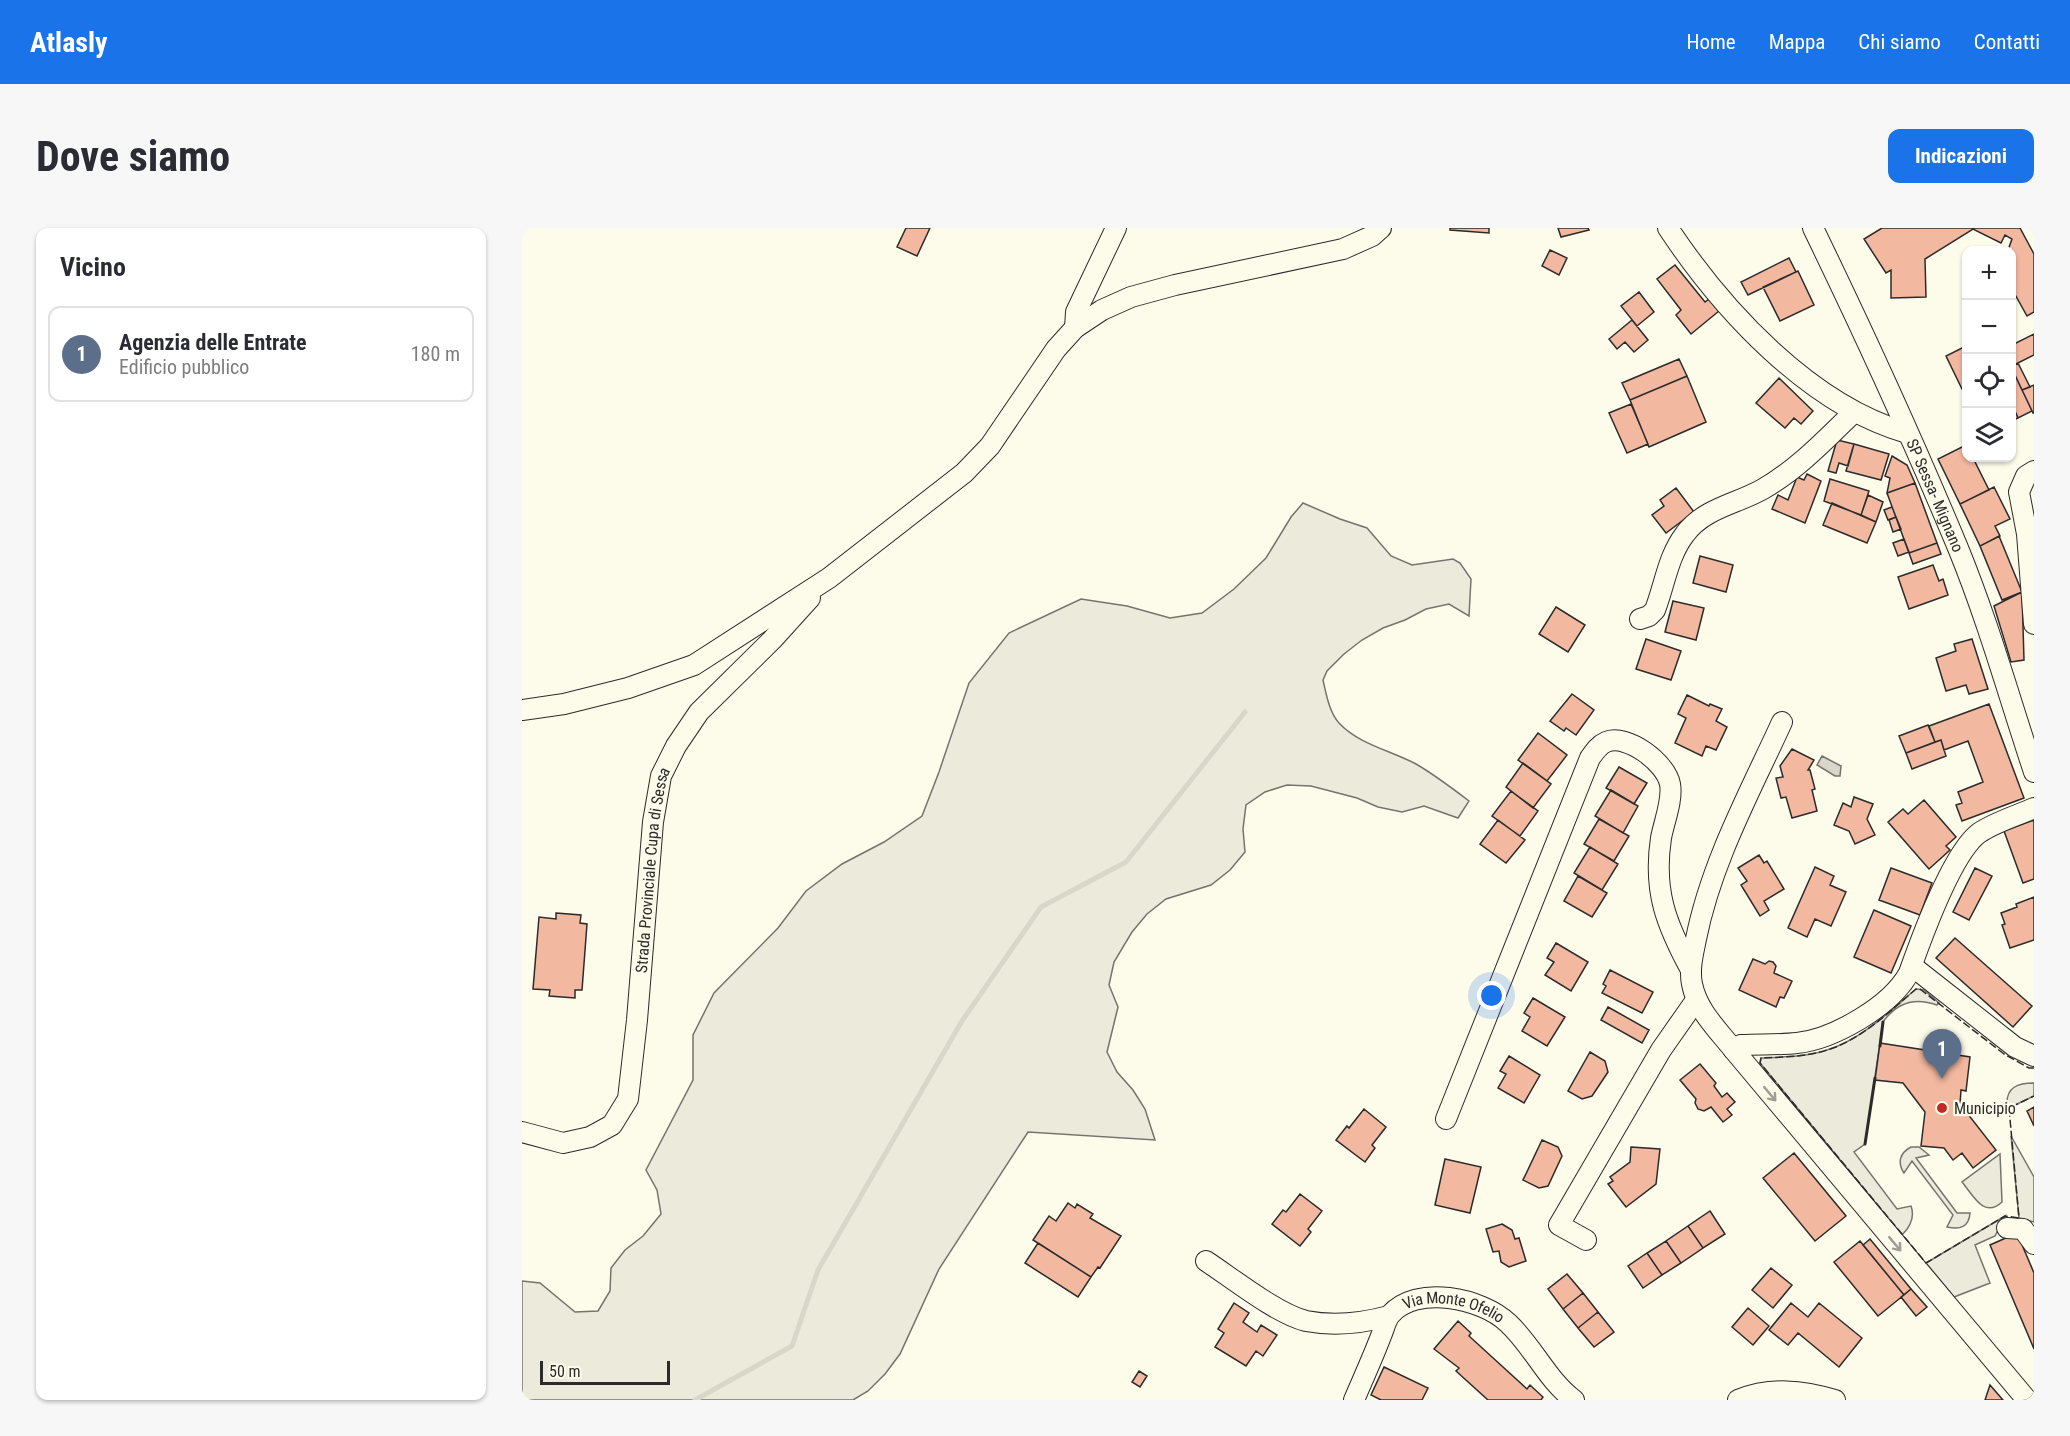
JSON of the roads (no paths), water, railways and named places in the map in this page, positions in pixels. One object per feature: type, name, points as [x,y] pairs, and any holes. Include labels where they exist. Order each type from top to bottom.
[{"type":"street","points":[[1075,328],[1076,312],[1116,228]]},
{"type":"street","points":[[522,710],[564,704],[628,688],[693,665],[829,578],[964,474],[990,446],[1056,349],[1075,328],[1102,310],[1131,297],[1175,285],[1343,249],[1372,237],[1381,228]]},
{"type":"street","points":[[1668,228],[1715,291],[1742,321],[1810,383],[1854,412],[1889,428],[1907,433]]},
{"type":"street","name":"SP Sessa- Mignano","points":[[1814,228],[1866,338],[1958,549],[1992,638],[2034,772]]},
{"type":"street","points":[[1640,619],[1649,616],[1655,610],[1674,549],[1686,532],[1714,510],[1762,489],[1787,473],[1854,412]]},
{"type":"street","points":[[2034,471],[2026,476],[2019,492],[2027,534],[2034,624]]},
{"type":"street","name":"Strada Provinciale Cupa di Sessa","points":[[522,1132],[563,1143],[590,1137],[612,1125],[628,1099],[637,1020],[653,822],[662,776],[676,746],[699,712],[772,640],[829,578]]},
{"type":"street","points":[[2019,728],[2034,713]]},
{"type":"street","points":[[1782,722],[1714,875],[1698,927],[1691,970],[1696,1000],[1701,1010],[1733,1049],[2027,1400]]},
{"type":"street","points":[[1446,1119],[1590,758],[1597,748],[1606,742],[1625,741],[1652,757],[1668,775],[1671,790],[1659,852],[1661,903],[1671,933],[1691,970]]},
{"type":"street","points":[[1733,1049],[1740,1045],[1797,1043],[1839,1031],[1863,1016],[1898,988],[1905,981],[1944,887],[1965,847],[1987,829],[2034,808]]},
{"type":"street","points":[[1912,966],[2015,1047],[2034,1056]]},
{"type":"street","points":[[1586,1240],[1559,1225],[1661,1050],[1696,1000]]},
{"type":"street","points":[[2007,1228],[2024,1229],[2034,1244]]},
{"type":"street","points":[[1206,1261],[1285,1313],[1306,1321],[1336,1323],[1368,1321],[1389,1316]]},
{"type":"street","name":"Via Monte Ofelio","points":[[1354,1400],[1389,1316],[1404,1303],[1426,1298],[1453,1298],[1481,1306],[1507,1322],[1556,1383],[1574,1400]]},
{"type":"street","points":[[1747,1398],[1777,1390],[1818,1395],[1835,1400]]},
{"type":"waterway","points":[[695,1400],[792,1346],[818,1270],[962,1021],[1041,907],[1126,862],[1245,712]]},
{"type":"place","name":"Agenzia delle Entrate","points":[[1942,1079]]},
{"type":"place","name":"Municipio","points":[[1942,1108]]}]
